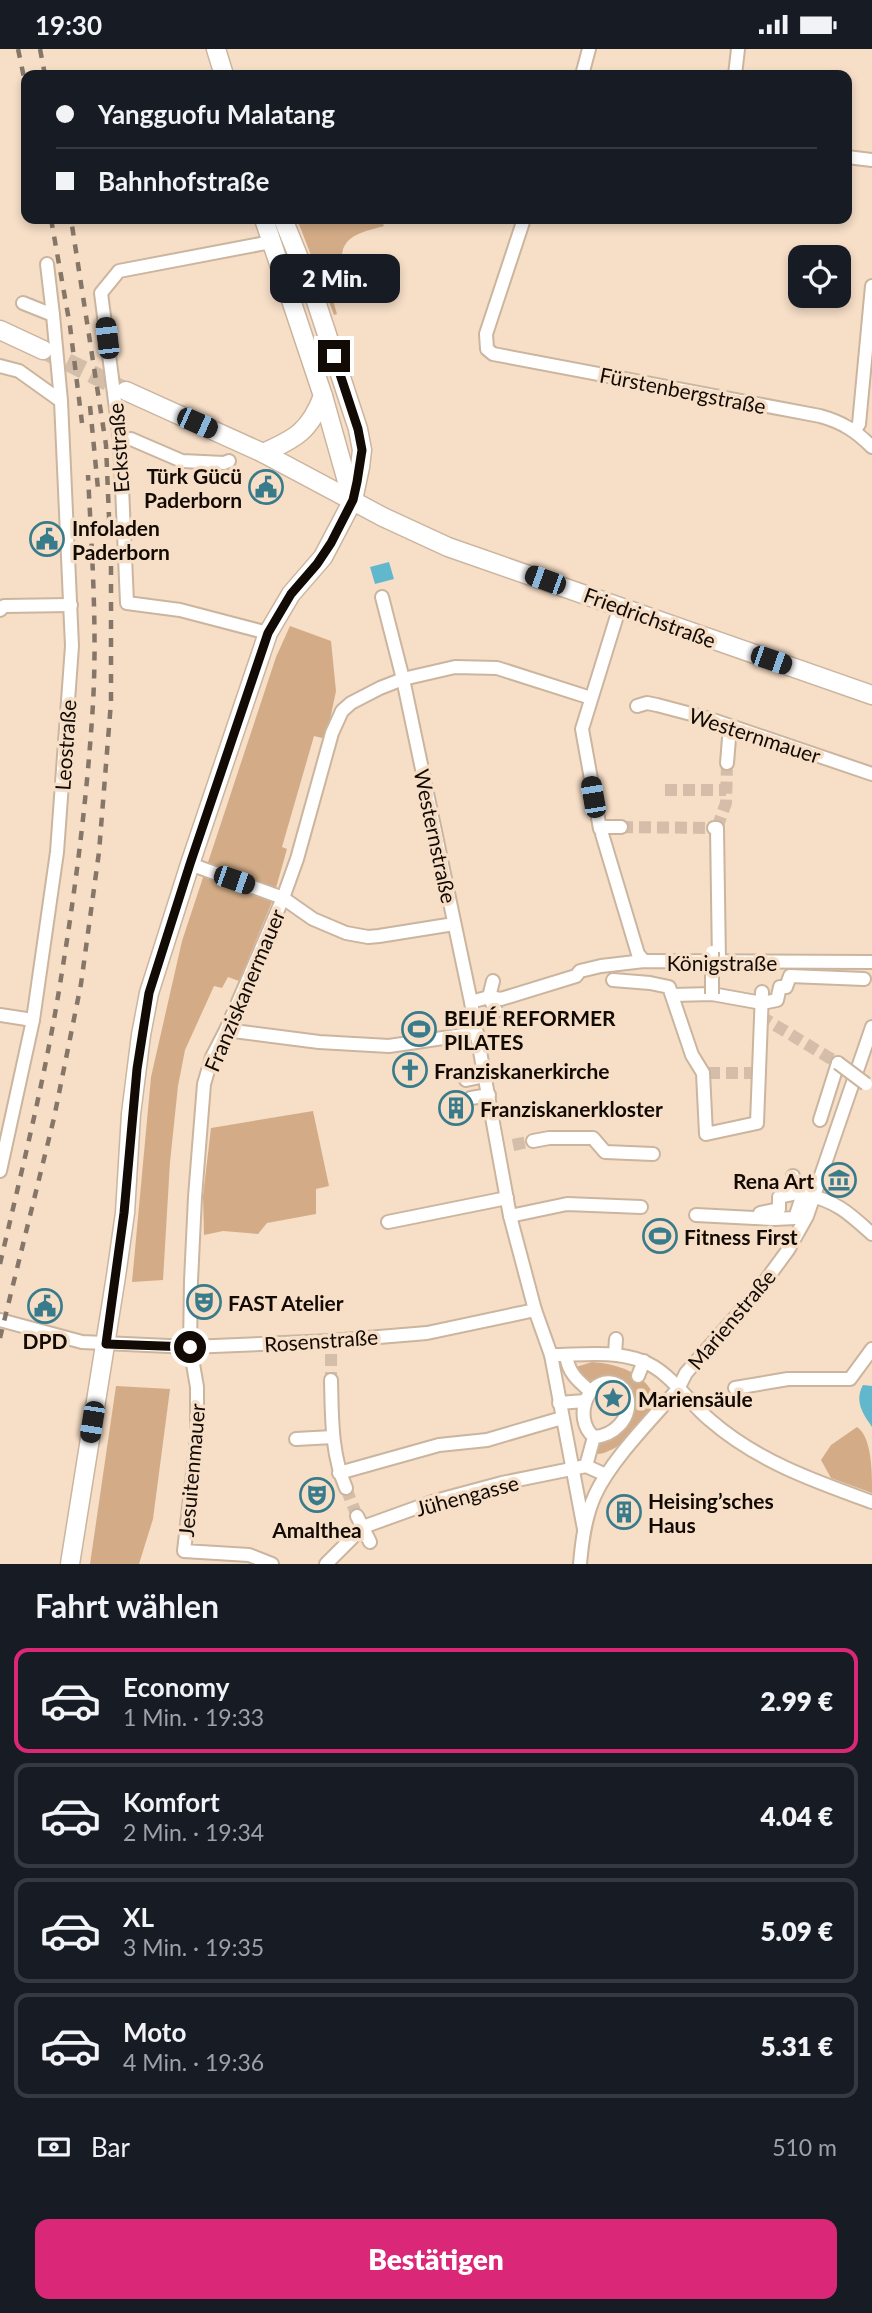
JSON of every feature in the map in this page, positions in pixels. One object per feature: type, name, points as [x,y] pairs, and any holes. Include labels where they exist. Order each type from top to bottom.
[{"type":"main road","points":[[216,49],[222,70]]},
{"type":"main road","points":[[266,224],[323,396],[353,500]]},
{"type":"main road","points":[[70,1564],[106,1344],[124,1213],[131,1114],[149,993],[268,633],[291,594],[323,557],[353,500],[360,467],[362,450],[358,429],[314,295],[285,224]]},
{"type":"main road","points":[[0,330],[43,350]]},
{"type":"main road","name":"Friedrichstraße","points":[[126,391],[263,453],[416,533],[449,547],[872,695]]},
{"type":"main road","points":[[263,453],[300,434],[314,417],[323,396]]},
{"type":"street","points":[[583,70],[589,49]]},
{"type":"street","points":[[736,70],[738,49]]},
{"type":"street","points":[[852,158],[872,160]]},
{"type":"street","name":"Fürstenbergstraße","points":[[522,224],[486,334],[487,349],[493,354],[862,423],[872,447]]},
{"type":"street","name":"Eckstraße","points":[[268,633],[180,610],[127,603],[120,440],[101,293],[119,271],[271,242]]},
{"type":"street","name":"Leostraße","points":[[0,1171],[33,1020],[57,852],[72,646],[61,401],[47,264]]},
{"type":"street","points":[[862,423],[872,286]]},
{"type":"street","points":[[23,303],[53,314]]},
{"type":"street","points":[[0,366],[19,371],[61,401]]},
{"type":"street","points":[[120,440],[131,439],[183,461],[229,461]]},
{"type":"street","name":"Westernstraße","points":[[382,597],[403,679],[471,1002],[510,1216],[534,1310],[551,1355],[565,1435],[579,1468],[584,1529]]},
{"type":"street","points":[[0,610],[4,606],[71,605]]},
{"type":"street","points":[[620,606],[582,729],[600,830],[639,954],[644,961]]},
{"type":"street","points":[[403,679],[455,667],[498,669],[591,698]]},
{"type":"street","name":"Franziskanermauer","points":[[190,1347],[195,1197],[204,1084],[212,1057],[283,898],[297,859],[332,733],[342,711],[351,702],[403,679]]},
{"type":"street","name":"Westernmauer","points":[[637,706],[646,703],[657,705],[730,726],[872,774]]},
{"type":"street","points":[[727,763],[730,726]]},
{"type":"street","points":[[600,830],[621,827]]},
{"type":"street","points":[[712,995],[717,828],[714,828]]},
{"type":"street","points":[[190,864],[283,898],[313,919],[346,933],[368,937],[454,924]]},
{"type":"street","name":"Königstraße","points":[[471,1002],[489,997],[501,999],[581,978],[580,971],[601,966],[644,961],[715,958],[872,962]]},
{"type":"street","points":[[673,995],[765,997],[777,1000],[780,987],[786,987],[790,976],[864,978]]},
{"type":"street","points":[[612,980],[650,982],[668,987],[673,995],[692,1055],[706,1073],[706,1134],[757,1123],[755,1073],[765,997]]},
{"type":"street","points":[[493,981],[489,997],[496,1011]]},
{"type":"street","points":[[0,1015],[33,1020]]},
{"type":"street","name":"Marienstraße","points":[[648,1365],[680,1387],[686,1373],[755,1295],[788,1249],[815,1196],[872,1027]]},
{"type":"street","points":[[226,1030],[319,1042],[389,1046],[477,1033]]},
{"type":"street","points":[[820,1120],[838,1063],[866,1084]]},
{"type":"street","points":[[466,1080],[485,1076]]},
{"type":"street","points":[[471,1098],[489,1095]]},
{"type":"street","points":[[533,1141],[549,1138],[593,1138],[605,1152],[653,1154]]},
{"type":"street","points":[[499,1149],[513,1146]]},
{"type":"street","points":[[793,1176],[793,1194],[779,1198],[779,1209],[763,1213],[696,1212],[774,1219],[795,1218],[803,1194],[828,1199],[843,1208],[872,1234]]},
{"type":"street","points":[[387,1222],[507,1198]]},
{"type":"street","points":[[510,1216],[567,1204],[641,1207]]},
{"type":"street","name":"Rosenstraße","points":[[0,1320],[68,1339],[106,1344],[331,1347],[427,1332],[534,1310]]},
{"type":"street","points":[[615,1354],[616,1339]]},
{"type":"street","name":"Jesuitenmauer","points":[[190,1347],[197,1387],[197,1438],[184,1551],[249,1555],[272,1564]]},
{"type":"street","points":[[735,1388],[788,1379],[850,1379],[872,1349]]},
{"type":"street","points":[[551,1355],[615,1354],[648,1365],[632,1385],[625,1418],[610,1433],[603,1437],[594,1437]]},
{"type":"street","points":[[565,1355],[572,1375],[588,1396]]},
{"type":"street","points":[[331,1380],[333,1437],[339,1472],[345,1487]]},
{"type":"street","points":[[594,1437],[584,1425],[583,1412],[588,1396],[597,1386],[607,1383],[632,1385]]},
{"type":"street","points":[[580,1564],[584,1529],[594,1497],[606,1475],[680,1387],[687,1398],[710,1420],[761,1456],[795,1473],[872,1502]]},
{"type":"street","points":[[559,1403],[588,1396]]},
{"type":"street","points":[[339,1472],[439,1445],[487,1440],[562,1418]]},
{"type":"street","points":[[565,1435],[584,1425]]},
{"type":"street","points":[[296,1439],[333,1437]]},
{"type":"street","points":[[594,1437],[579,1468],[606,1475]]},
{"type":"street","name":"Jühengasse","points":[[326,1564],[340,1556],[360,1522],[487,1487],[579,1468]]},
{"type":"street","points":[[360,1522],[370,1542]]},
{"type":"shaded area","points":[[299,224],[383,224],[384,226],[351,238],[343,249],[342,256],[323,266],[337,314],[334,315]]},
{"type":"shaded area","points":[[290,626],[331,641],[336,691],[326,739],[314,736],[282,847],[287,849],[272,902],[239,981],[228,977],[222,988],[214,986],[185,1050],[178,1086],[170,1162],[163,1280],[132,1282],[151,1077],[182,941],[276,657]]},
{"type":"shaded area","points":[[313,1111],[329,1186],[316,1189],[316,1214],[267,1223],[258,1234],[223,1231],[204,1235],[203,1196],[211,1128]]},
{"type":"shaded area","points":[[592,1362],[629,1371],[644,1382],[655,1398],[650,1415],[634,1434],[618,1446],[596,1454],[597,1446],[620,1432],[632,1419],[636,1402],[630,1388],[620,1380],[611,1379],[590,1384],[576,1367]]},
{"type":"shaded area","points":[[116,1386],[170,1389],[153,1519],[139,1564],[90,1564]]},
{"type":"shaded area","points":[[857,1427],[866,1439],[868,1447],[872,1493],[831,1478],[821,1460],[831,1445]]},
{"type":"water","points":[[389,562],[394,579],[375,584],[370,567]]},
{"type":"water","points":[[863,1385],[872,1386],[872,1427],[860,1402]]},
{"type":"tunnel","points":[[43,350],[126,391]]},
{"type":"tunnel","points":[[717,828],[726,803],[727,763]]},
{"type":"tunnel","points":[[665,790],[726,790]]},
{"type":"tunnel","points":[[621,827],[714,828]]},
{"type":"tunnel","points":[[760,1016],[838,1063]]},
{"type":"tunnel","points":[[708,1073],[751,1073]]},
{"type":"tunnel","points":[[513,1145],[533,1141]]},
{"type":"tunnel","points":[[331,1354],[331,1380]]},
{"type":"tunnel","points":[[346,1488],[357,1516]]},
{"type":"railway","points":[[18,49],[22,70]]},
{"type":"railway","points":[[40,49],[44,70]]},
{"type":"railway","points":[[52,224],[70,326],[82,423]]},
{"type":"railway","points":[[0,1338],[54,1118],[81,984],[99,852],[111,702],[111,565],[106,445],[72,224]]},
{"type":"railway","points":[[90,406],[98,489]]},
{"type":"railway","points":[[0,1264],[55,1014],[83,817],[92,719],[94,658],[88,475]]},
{"type":"place","name":"Türk Gücü Paderborn","points":[[266,487]]},
{"type":"place","name":"Infoladen Paderborn","points":[[47,539]]},
{"type":"place","name":"BEIJÉ REFORMER PILATES","points":[[419,1029]]},
{"type":"place","name":"Franziskanerkirche","points":[[410,1070]]},
{"type":"place","name":"Franziskanerkloster","points":[[456,1108]]},
{"type":"place","name":"Rena Art","points":[[839,1180]]},
{"type":"place","name":"Fitness First","points":[[660,1236]]},
{"type":"place","name":"FAST Atelier","points":[[204,1302]]},
{"type":"place","name":"DPD","points":[[45,1306]]},
{"type":"place","name":"Mariensäule","points":[[613,1398]]},
{"type":"place","name":"Amalthea","points":[[317,1495]]},
{"type":"place","name":"Heising’sches Haus","points":[[624,1512]]},
{"type":"route","points":[[190,1347],[106,1344],[124,1213],[131,1114],[141,1035],[149,993],[268,633],[280,609],[323,557],[353,500],[362,450],[358,429],[334,356]]}]
